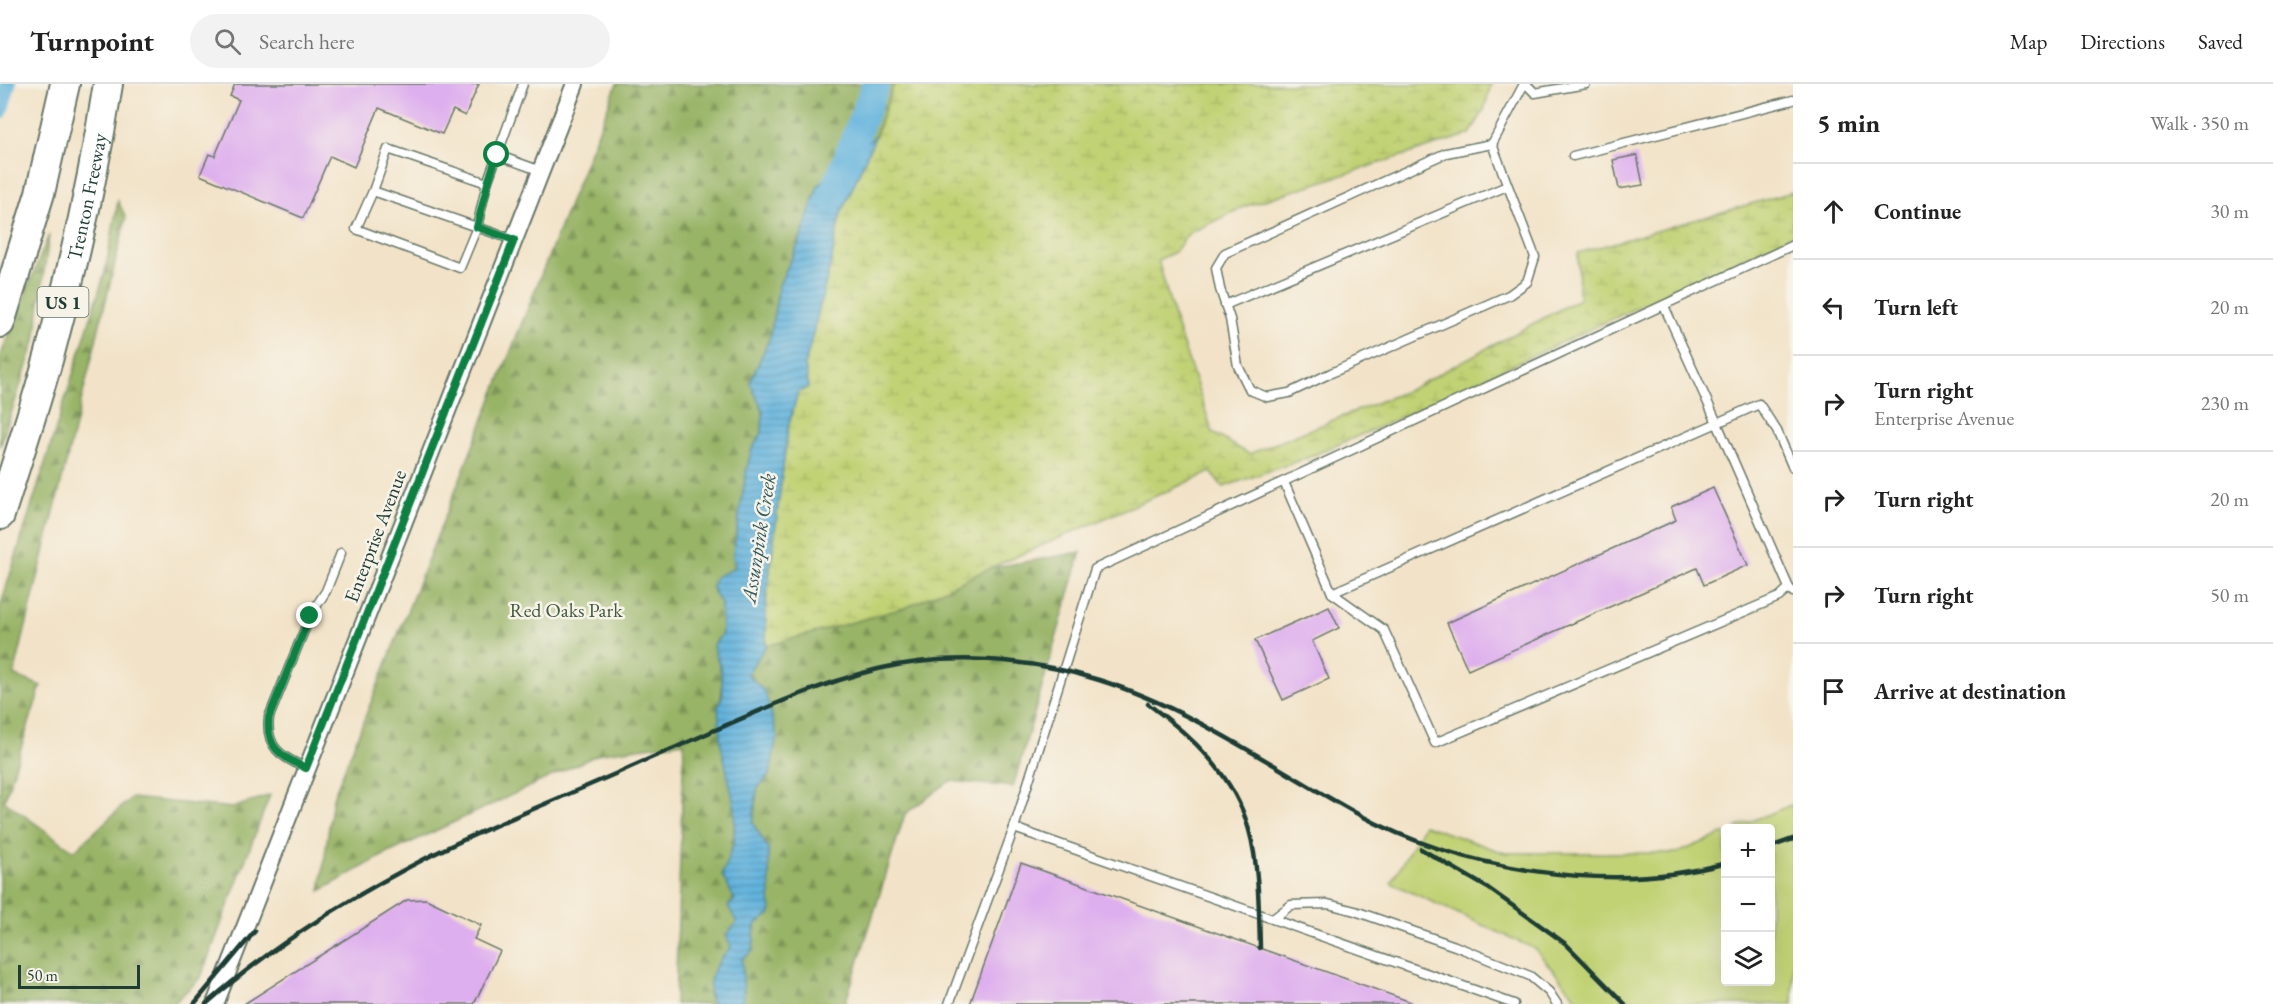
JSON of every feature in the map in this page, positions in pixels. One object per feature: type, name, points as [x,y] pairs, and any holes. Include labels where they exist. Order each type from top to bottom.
[{"type":"highway","name":"US 1","points":[[0,323],[40,193],[65,84]]},
{"type":"highway","name":"Trenton Freeway","points":[[0,515],[50,353],[71,271],[91,180],[108,84]]},
{"type":"street","name":"Enterprise Avenue","points":[[215,1004],[541,171],[572,85]]},
{"type":"lane","points":[[488,183],[388,149],[356,229],[460,268],[477,227],[497,155],[523,84]]},
{"type":"lane","points":[[1492,144],[1446,153],[1225,253],[1216,268],[1230,320],[1238,366],[1250,390],[1267,397],[1289,393],[1331,372],[1509,295],[1527,282],[1535,257],[1492,144],[1525,84],[1535,93],[1586,84]]},
{"type":"lane","points":[[1573,156],[1793,100]]},
{"type":"lane","points":[[497,155],[541,171]]},
{"type":"lane","points":[[1225,305],[1507,186]]},
{"type":"lane","points":[[373,191],[514,240]]},
{"type":"lane","points":[[949,1004],[1014,828],[1095,569],[1793,245]]},
{"type":"lane","points":[[1284,482],[1332,593],[1384,630],[1436,743],[1779,597],[1791,590],[1664,306]]},
{"type":"lane","points":[[1332,593],[1759,404],[1777,431],[1793,468]]},
{"type":"lane","points":[[306,768],[291,761],[274,748],[267,731],[269,717],[310,616],[326,591],[341,553]]},
{"type":"lane","points":[[1014,828],[1514,1004]]},
{"type":"lane","points":[[1272,919],[1291,905],[1328,904],[1356,911],[1455,946],[1530,976],[1550,992],[1557,1004]]},
{"type":"green space","name":"Red Oaks Park","points":[[617,84],[894,84],[876,135],[818,186],[801,238],[779,285],[770,337],[750,383],[763,411],[762,433],[752,449],[747,468],[733,554],[735,568],[716,577],[712,588],[721,604],[722,634],[713,646],[721,677],[722,691],[718,708],[735,808],[734,842],[722,875],[735,900],[737,925],[725,960],[708,993],[712,1004],[675,1004],[684,742],[601,753],[382,856],[320,891],[333,798]]},
{"type":"green space","points":[[894,84],[1491,84],[1484,110],[1470,134],[1243,207],[1188,234],[1175,252],[1158,260],[1176,324],[1213,433],[1249,454],[1411,389],[1579,299],[1578,253],[1793,192],[1793,235],[1386,424],[1307,458],[1223,487],[1211,472],[990,568],[907,607],[766,646],[766,602],[788,428],[798,392],[808,388],[805,365],[840,216],[876,135]]},
{"type":"green space","points":[[118,201],[126,218],[14,675],[41,686],[4,801],[74,851],[131,798],[233,808],[270,795],[201,977],[173,1004],[0,1004],[0,607],[105,272]]},
{"type":"green space","points":[[49,235],[35,341],[0,447],[0,357]]},
{"type":"green space","points":[[1081,552],[1013,787],[950,781],[905,814],[845,1004],[738,1004],[744,998],[742,959],[753,951],[768,848],[753,824],[757,789],[770,774],[765,692],[746,674],[766,646],[907,607],[990,568]]},
{"type":"green space","points":[[1793,804],[1793,1004],[1582,1004],[1535,949],[1391,883],[1424,825],[1505,853],[1677,853],[1721,835],[1721,986],[1775,986],[1775,824],[1745,824]]},
{"type":"water","points":[[876,135],[840,216],[805,365],[808,388],[798,392],[788,428],[766,602],[766,646],[747,674],[765,692],[777,735],[770,774],[757,789],[753,824],[768,848],[771,914],[755,925],[753,951],[742,959],[744,998],[738,1004],[712,1004],[710,979],[716,966],[731,947],[726,935],[737,923],[728,906],[735,900],[722,875],[734,842],[735,808],[721,745],[718,708],[723,694],[721,670],[713,646],[722,634],[721,604],[712,588],[715,577],[735,568],[733,554],[747,467],[752,449],[762,433],[763,411],[750,383],[770,337],[779,285],[801,238],[818,186]]},
{"type":"building","points":[[235,84],[479,84],[465,116],[453,110],[442,134],[379,108],[354,167],[330,156],[303,218],[200,175],[209,154],[215,156],[239,100],[230,96]]},
{"type":"building","points":[[1637,155],[1643,185],[1619,189],[1613,160]]},
{"type":"building","points":[[1713,488],[1748,565],[1704,585],[1697,568],[1468,670],[1447,623],[1676,520],[1671,507]]},
{"type":"building","points":[[1329,607],[1339,628],[1312,641],[1329,679],[1283,700],[1255,640]]},
{"type":"building","points":[[1021,863],[1411,1002],[1411,1004],[970,1004]]},
{"type":"building","points":[[426,899],[481,925],[474,939],[500,951],[474,1004],[244,1004],[407,900]]},
{"type":"waterway","points":[[0,112],[8,84]]},
{"type":"waterway","name":"Assunpink Creek","points":[[832,197],[876,84]]},
{"type":"railway","points":[[206,1004],[259,961],[316,922],[374,886],[457,843],[795,696],[878,669],[932,660],[1017,662],[1073,673],[1133,692],[1199,722],[1356,813],[1397,833],[1441,849],[1488,862],[1536,871],[1585,876],[1634,877],[1681,872],[1721,864]]},
{"type":"railway","points":[[1148,704],[1180,729],[1209,758],[1233,792],[1242,810],[1255,858],[1260,948]]},
{"type":"railway","points":[[1775,845],[1793,839]]},
{"type":"railway","points":[[1421,849],[1488,888],[1566,944],[1625,1004]]},
{"type":"railway","points":[[194,1004],[255,931]]},
{"type":"route","points":[[310,616],[269,717],[267,731],[274,748],[291,761],[306,768],[514,240],[477,227],[497,155]]}]
